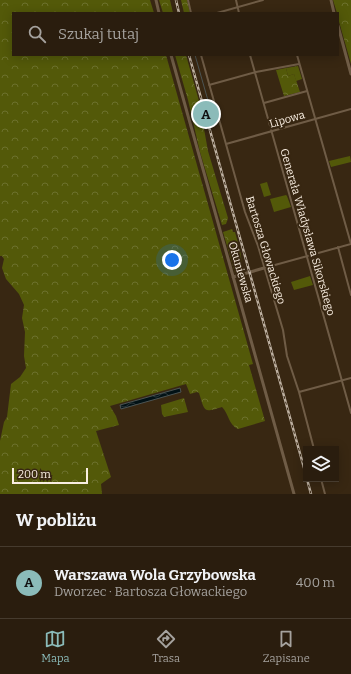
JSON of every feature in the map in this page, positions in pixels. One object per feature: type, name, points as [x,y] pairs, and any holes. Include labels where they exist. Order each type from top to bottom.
[{"type":"main road","points":[[156,0],[159,12]]},
{"type":"main road","points":[[331,0],[334,12]]},
{"type":"main road","points":[[339,30],[351,74]]},
{"type":"main road","name":"Okuniewska","points":[[171,56],[294,494]]},
{"type":"main road","points":[[233,277],[264,268]]},
{"type":"street","points":[[188,0],[191,12]]},
{"type":"street","points":[[236,0],[239,12]]},
{"type":"street","points":[[220,12],[263,0]]},
{"type":"street","name":"Bartosza Głowackiego","points":[[202,56],[209,85],[247,217],[258,246],[283,330],[289,363],[299,392],[313,446]]},
{"type":"street","name":"Generała Władysława Sikorskiego","points":[[250,56],[351,413]]},
{"type":"street","points":[[264,268],[351,244],[297,56]]},
{"type":"street","points":[[209,85],[256,72],[299,64]]},
{"type":"street","points":[[264,103],[308,91]]},
{"type":"street","name":"Lipowa","points":[[226,144],[351,109]]},
{"type":"street","points":[[338,247],[351,296]]},
{"type":"street","points":[[299,392],[351,378]]},
{"type":"street","points":[[322,482],[325,494]]},
{"type":"green space","points":[[0,0],[150,0],[154,12],[12,12],[12,56],[166,56],[253,364],[249,365],[265,421],[238,429],[230,422],[222,407],[211,410],[206,409],[202,404],[199,393],[197,392],[190,394],[186,384],[110,406],[119,425],[96,431],[111,477],[101,484],[102,494],[0,494],[0,441],[4,422],[7,417],[11,384],[20,377],[26,368],[24,356],[25,332],[22,318],[24,305],[19,294],[6,279],[2,268],[4,259],[0,256]]},
{"type":"green space","points":[[159,0],[170,0],[173,12],[163,12]]},
{"type":"green space","points":[[181,0],[187,0],[190,12],[184,12]]},
{"type":"green space","points":[[333,0],[351,0],[351,64],[339,22],[339,12],[337,12]]},
{"type":"green space","points":[[175,56],[186,56],[199,101],[208,151],[228,218],[226,224],[222,225],[200,152],[188,100]]},
{"type":"green space","points":[[298,66],[302,79],[296,81],[294,74],[288,76],[286,68]]},
{"type":"green space","points":[[286,68],[288,76],[294,74],[300,92],[284,96],[276,70]]},
{"type":"green space","points":[[350,156],[351,162],[331,167],[329,161]]},
{"type":"green space","points":[[267,182],[271,195],[264,197],[260,184]]},
{"type":"green space","points":[[286,195],[291,207],[274,212],[270,199]]},
{"type":"green space","points":[[232,229],[233,232],[235,232],[240,250],[243,270],[235,273],[223,232]]},
{"type":"green space","points":[[310,276],[313,285],[294,290],[291,282]]},
{"type":"green space","points":[[184,398],[188,412],[164,417],[162,414],[161,405]]},
{"type":"water","points":[[180,388],[181,392],[121,409],[120,405]]},
{"type":"waterway","points":[[195,56],[211,111]]},
{"type":"railway","points":[[176,0],[179,12]]},
{"type":"railway","points":[[189,56],[303,464]]},
{"type":"railway","points":[[308,482],[311,494]]},
{"type":"place","name":"Warszawa Wola Grzybowska","points":[[206,114]]}]
